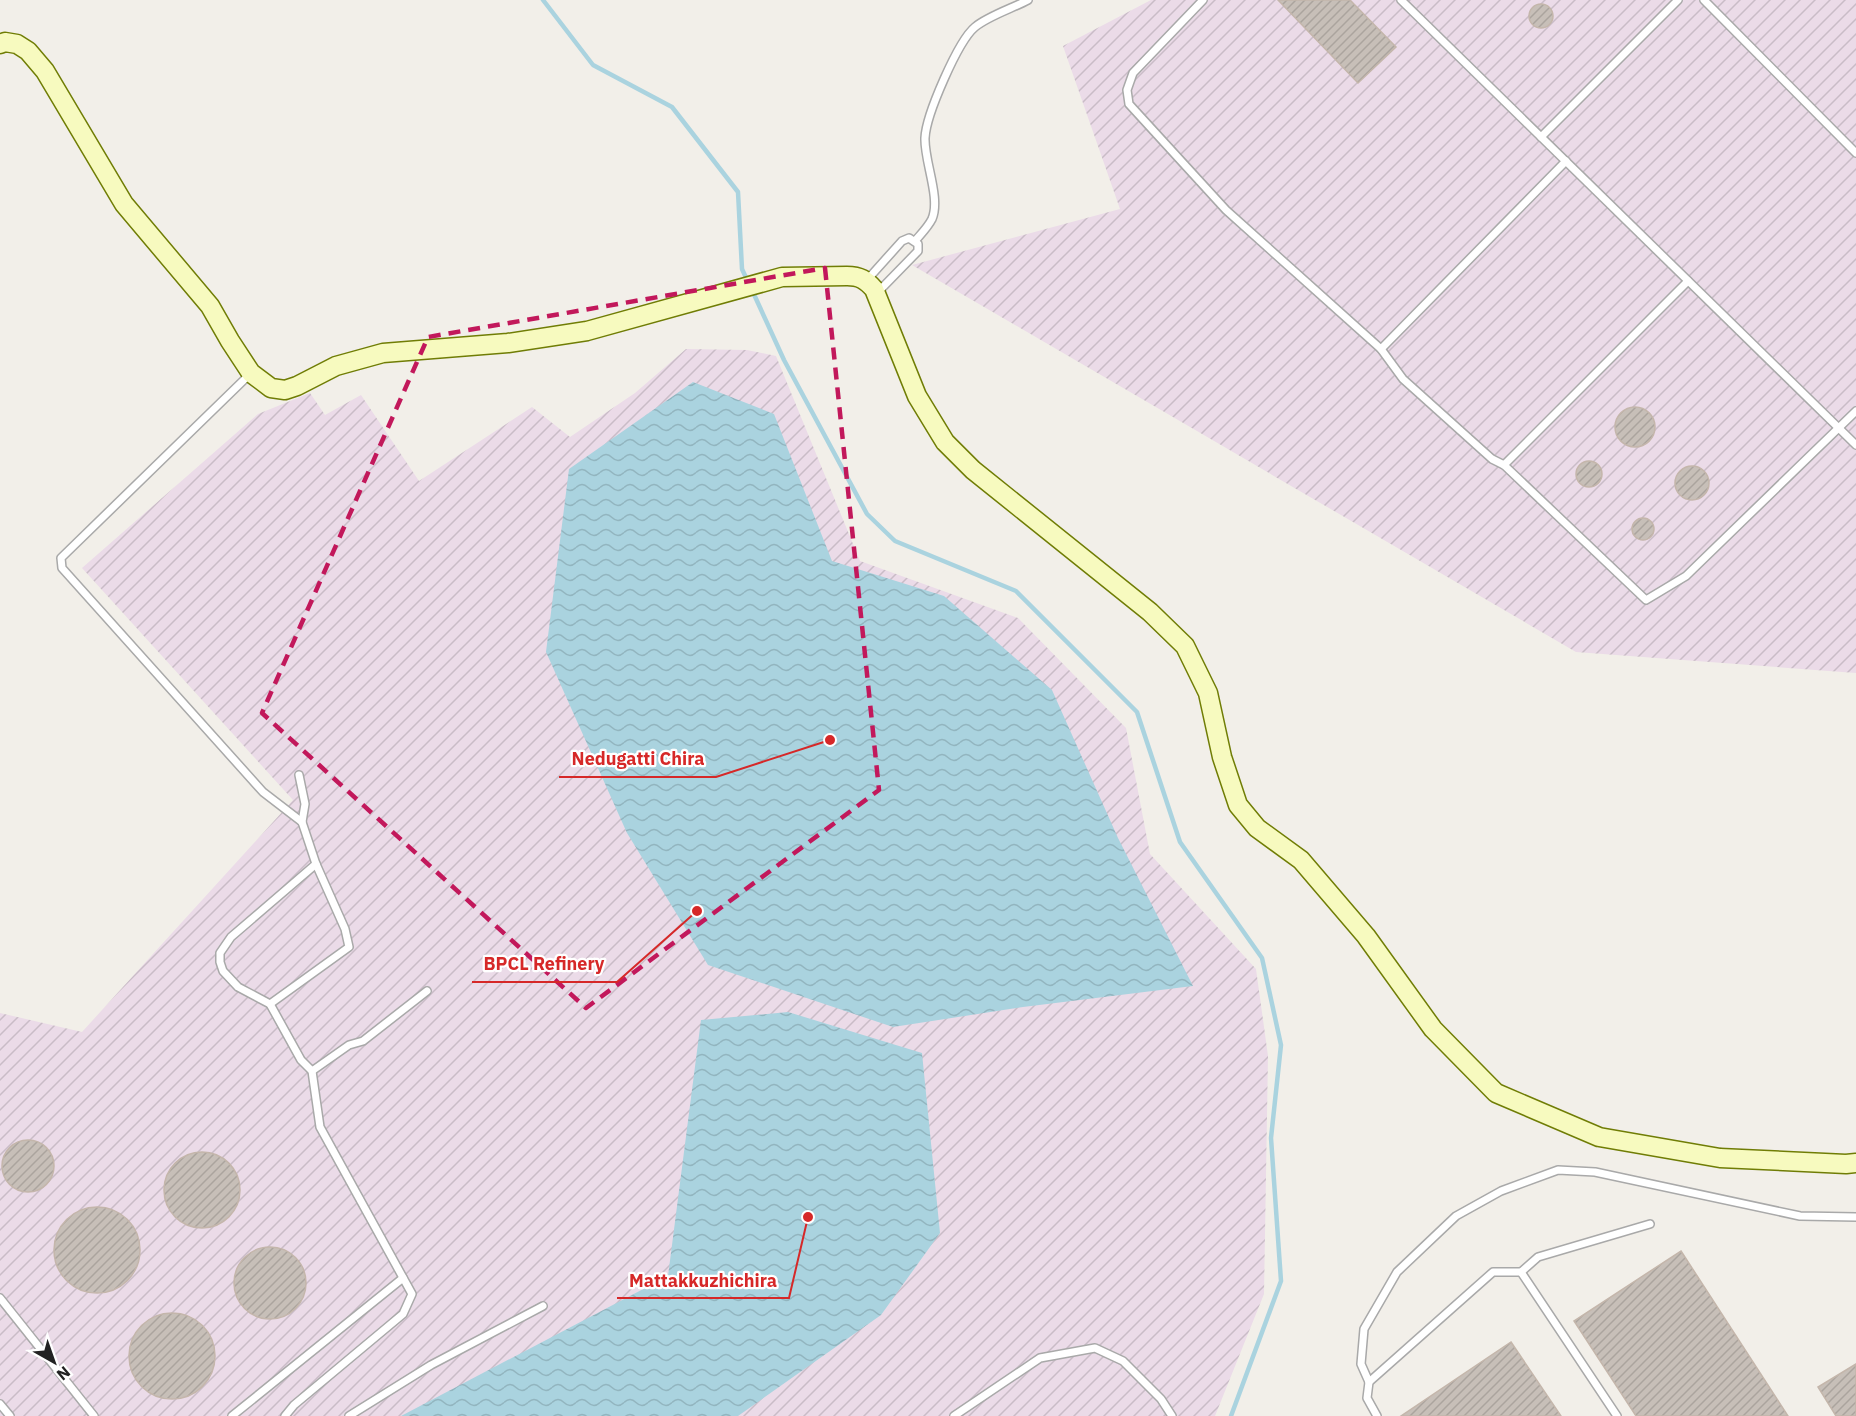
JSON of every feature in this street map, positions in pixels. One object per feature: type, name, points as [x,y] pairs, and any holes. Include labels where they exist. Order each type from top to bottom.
[{"type":"main road","points":[[0,44],[5,42],[17,44],[28,51],[45,71],[124,204],[210,306],[251,373],[271,388],[285,390],[336,366],[383,353],[508,343],[588,331],[782,277],[857,276],[871,288],[917,396],[945,442],[973,470],[1150,612],[1185,646],[1208,693],[1222,757],[1238,805],[1257,828],[1301,860],[1366,936],[1433,1029],[1496,1093],[1599,1137],[1720,1158],[1856,1163]]},
{"type":"lane","points":[[915,241],[932,219],[935,207],[925,139],[928,120],[956,54],[965,37],[976,25],[1028,0]]},
{"type":"lane","points":[[1203,0],[1133,73],[1127,90],[1129,104],[1226,210],[1381,349],[1403,379],[1492,459],[1504,465],[1646,600],[1686,576],[1856,411]]},
{"type":"lane","points":[[1401,0],[1856,445]]},
{"type":"lane","points":[[1541,137],[1677,0]]},
{"type":"lane","points":[[1704,0],[1856,153]]},
{"type":"lane","points":[[1381,349],[1566,161]]},
{"type":"lane","points":[[909,238],[918,244],[918,251],[871,288],[902,241],[909,238]]},
{"type":"lane","points":[[1504,465],[1688,281]]},
{"type":"lane","points":[[251,373],[61,558],[62,568],[262,792],[302,822]]},
{"type":"lane","points":[[270,1004],[349,947],[345,929],[316,864],[302,822],[305,804],[299,775]]},
{"type":"lane","points":[[285,1416],[403,1314],[412,1294],[321,1127],[312,1071],[301,1060],[270,1004],[238,987],[222,971],[220,953],[231,937],[316,864]]},
{"type":"lane","points":[[312,1071],[349,1045],[363,1041],[427,990]]},
{"type":"lane","points":[[1377,1416],[1367,1398],[1368,1382],[1361,1365],[1364,1329],[1397,1272],[1456,1216],[1502,1191],[1558,1170],[1595,1172],[1800,1216],[1856,1217]]},
{"type":"lane","points":[[1368,1382],[1493,1272],[1521,1272],[1538,1257],[1650,1224]]},
{"type":"lane","points":[[1521,1272],[1617,1416]]},
{"type":"lane","points":[[232,1416],[403,1278]]},
{"type":"lane","points":[[0,1298],[94,1416]]},
{"type":"lane","points":[[349,1416],[431,1365],[543,1306]]},
{"type":"lane","points":[[954,1416],[1040,1358],[1095,1348],[1123,1360],[1161,1399],[1172,1416]]},
{"type":"lane","points":[[0,1404],[10,1416]]},
{"type":"highlighted area","points":[[825,268],[879,790],[586,1008],[262,713],[428,337]]},
{"type":"shaded area","points":[[1151,0],[1856,0],[1856,673],[1576,652],[912,265],[1120,209],[1063,46]]},
{"type":"shaded area","points":[[686,349],[747,350],[776,356],[860,561],[1018,618],[1126,728],[1150,854],[1256,969],[1268,1056],[1264,1294],[1215,1416],[0,1416],[0,1013],[82,1032],[293,800],[82,568],[258,414],[310,393],[325,415],[361,395],[419,481],[532,407],[570,437],[635,393]]},
{"type":"water","points":[[693,382],[774,414],[832,561],[944,596],[1052,690],[1118,838],[1193,986],[1023,1007],[893,1027],[708,965],[627,833],[546,652],[569,469]]},
{"type":"water","points":[[788,1012],[922,1053],[940,1233],[881,1315],[738,1416],[401,1416],[668,1276],[701,1020]]},
{"type":"building","points":[[1278,0],[1350,0],[1396,47],[1358,83]]},
{"type":"building","points":[[1541,4],[1546,5],[1552,11],[1552,21],[1546,27],[1541,28],[1536,27],[1530,21],[1529,16],[1530,11],[1536,5]]},
{"type":"building","points":[[1635,407],[1649,413],[1655,427],[1649,441],[1635,447],[1621,441],[1615,427],[1621,413]]},
{"type":"building","points":[[1589,461],[1599,464],[1602,474],[1599,484],[1589,487],[1579,484],[1576,474],[1579,464]]},
{"type":"building","points":[[1692,466],[1704,471],[1709,483],[1704,495],[1692,500],[1680,495],[1675,483],[1680,471]]},
{"type":"building","points":[[1643,518],[1651,521],[1654,529],[1651,537],[1643,540],[1635,537],[1632,529],[1635,521]]},
{"type":"building","points":[[23,1140],[33,1140],[42,1144],[50,1152],[54,1166],[50,1180],[42,1188],[33,1192],[23,1192],[14,1188],[6,1180],[2,1171],[2,1161],[6,1152],[14,1144]]},
{"type":"building","points":[[210,1152],[223,1158],[234,1169],[240,1182],[238,1205],[223,1222],[210,1228],[194,1228],[181,1222],[166,1205],[164,1182],[170,1169],[187,1154]]},
{"type":"building","points":[[97,1207],[121,1214],[133,1226],[140,1250],[133,1274],[121,1286],[97,1293],[73,1286],[61,1274],[54,1250],[61,1226],[73,1214]]},
{"type":"building","points":[[270,1247],[290,1253],[300,1263],[306,1283],[300,1303],[290,1313],[270,1319],[250,1313],[240,1303],[234,1283],[240,1263],[250,1253]]},
{"type":"building","points":[[1681,1251],[1788,1416],[1636,1416],[1574,1321]]},
{"type":"building","points":[[172,1313],[196,1320],[208,1332],[215,1356],[208,1380],[196,1392],[172,1399],[148,1392],[136,1380],[129,1356],[136,1332],[148,1320]]},
{"type":"building","points":[[1511,1342],[1561,1416],[1401,1416]]},
{"type":"building","points":[[1856,1364],[1856,1416],[1836,1416],[1818,1387]]},
{"type":"waterway","points":[[543,0],[593,65],[672,107],[738,192],[742,269],[748,282]]},
{"type":"waterway","points":[[752,290],[784,360],[867,514],[895,541],[1016,591],[1137,712],[1180,842],[1262,958],[1281,1045],[1271,1138],[1281,1281],[1231,1416]]},
{"type":"place","name":"Nedugatti Chira","points":[[830,740]]},
{"type":"place","name":"BPCL Refinery","points":[[697,911]]},
{"type":"place","name":"Mattakkuzhichira","points":[[808,1217]]}]
